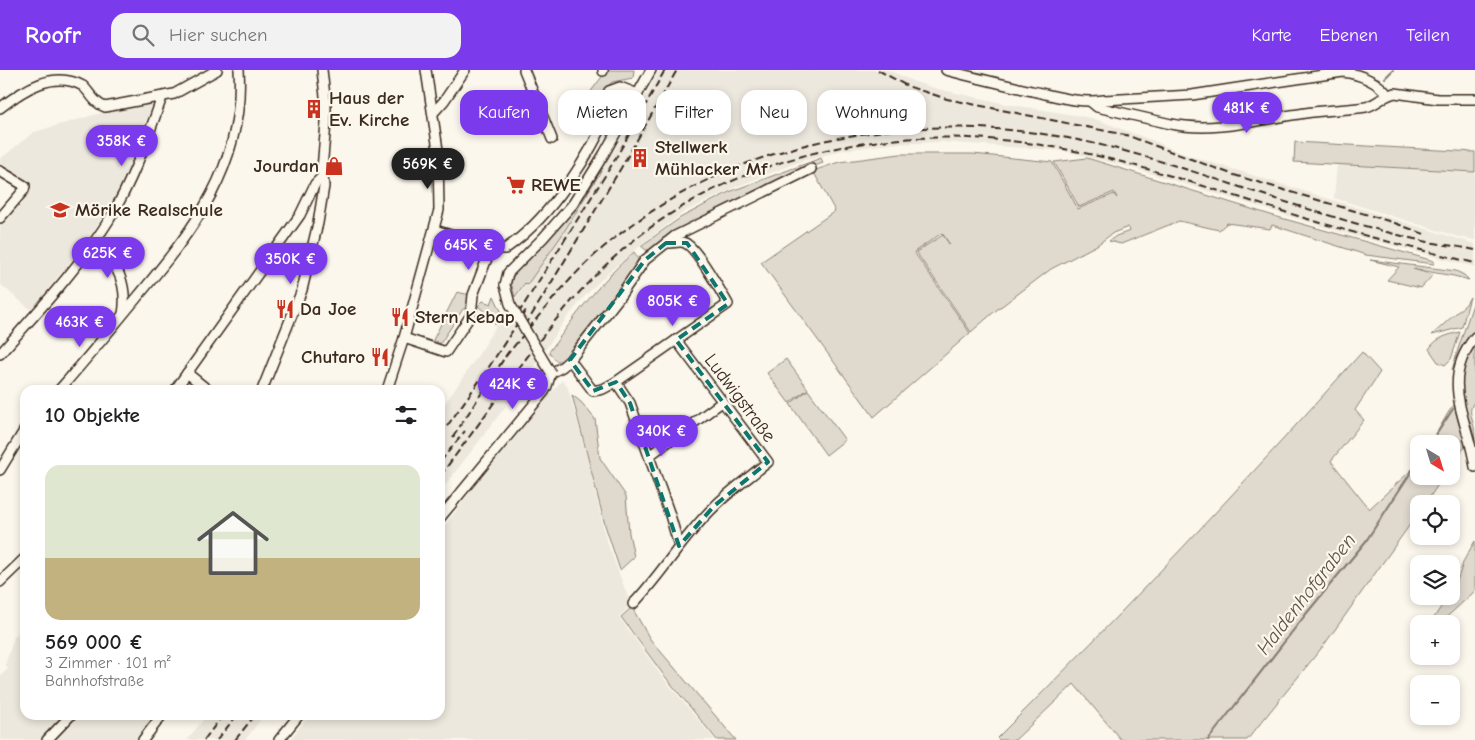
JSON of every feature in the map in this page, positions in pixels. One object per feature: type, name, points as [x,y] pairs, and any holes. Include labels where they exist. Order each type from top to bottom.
[{"type":"street","points":[[0,108],[33,81],[47,75],[62,74],[73,78],[82,85],[98,105],[105,107],[174,94],[217,70]]},
{"type":"street","points":[[63,385],[178,248],[194,225],[230,153],[239,113],[240,90],[238,70]]},
{"type":"street","points":[[264,385],[302,290],[318,223],[324,186],[322,177],[326,105],[322,70]]},
{"type":"street","points":[[389,385],[404,338],[439,210],[438,150],[434,112],[426,70]]},
{"type":"street","points":[[434,112],[466,70]]},
{"type":"street","points":[[524,70],[552,139]]},
{"type":"street","points":[[640,90],[651,70]]},
{"type":"street","points":[[946,70],[993,83],[1091,102],[1192,94],[1343,72],[1362,77],[1382,86],[1388,95]]},
{"type":"street","points":[[612,90],[620,87],[628,90]]},
{"type":"street","points":[[1091,102],[1097,107],[1176,125],[1208,127],[1307,112],[1366,107],[1395,93],[1438,99],[1475,98]]},
{"type":"street","points":[[0,354],[62,283],[94,242],[125,190],[141,155],[162,97]]},
{"type":"street","points":[[434,230],[491,248],[502,250],[508,247],[532,226],[562,193],[597,135]]},
{"type":"street","points":[[551,373],[510,304],[505,279],[508,272],[543,238],[573,204],[615,135]]},
{"type":"street","points":[[445,512],[544,392],[551,373],[570,360],[645,260],[666,243],[687,230],[811,169]]},
{"type":"street","points":[[0,171],[25,186],[24,190],[0,218]]},
{"type":"street","points":[[178,385],[300,215],[315,184],[322,177]]},
{"type":"street","points":[[94,242],[117,268],[123,283],[124,301],[122,315]]},
{"type":"street","points":[[570,360],[593,391],[603,389],[616,382],[728,304],[695,251],[687,243],[666,243]]},
{"type":"street","points":[[404,338],[446,352],[471,315],[473,295],[491,248]]},
{"type":"street","points":[[1475,337],[1468,346],[1463,358],[1457,383],[1458,400],[1470,440],[1475,467]]},
{"type":"street","name":"Ludwigstraße","points":[[634,604],[652,585],[679,546],[714,506],[768,462],[676,340]]},
{"type":"street","points":[[187,373],[202,385]]},
{"type":"street","points":[[616,382],[630,403],[670,515],[679,546]]},
{"type":"street","points":[[649,456],[722,402]]},
{"type":"street","points":[[1,466],[20,437]]},
{"type":"street","points":[[0,582],[20,563]]},
{"type":"street","points":[[47,740],[66,720]]},
{"type":"street","points":[[143,740],[158,720]]},
{"type":"street","points":[[279,740],[295,720]]},
{"type":"highlighted area","points":[[666,243],[687,243],[728,304],[676,340],[768,462],[714,506],[679,546],[630,403],[616,382],[593,391],[570,360],[645,260]]},
{"type":"shaded area","points":[[610,70],[634,70],[633,78],[612,82],[605,90],[592,90],[604,74]]},
{"type":"shaded area","points":[[659,70],[888,70],[915,82],[942,90],[1007,104],[1092,118],[1181,153],[1475,244],[1475,267],[1347,234],[1129,167],[1064,151],[941,142],[892,144],[843,150],[793,164],[736,187],[684,212],[609,272],[583,298],[564,322],[519,389],[445,485],[445,404],[504,315],[562,235],[623,135],[646,135],[646,95]]},
{"type":"shaded area","name":"Mörike Realschule","points":[[153,103],[129,169],[116,197],[82,248],[31,310],[0,284],[0,224],[29,192],[30,186],[28,182],[0,166],[0,159],[34,132],[108,111]]},
{"type":"shaded area","points":[[1295,142],[1475,152],[1475,172],[1294,162]]},
{"type":"shaded area","points":[[900,154],[973,154],[1052,162],[1078,209],[1114,194],[1117,198],[1114,192],[1079,207],[1054,162],[1087,158],[1274,216],[1434,261],[1434,264],[1366,255],[1272,225],[1270,229],[1227,223],[1219,230],[1179,221],[1121,244],[1109,241],[1116,236],[1130,231],[1128,227],[1113,233],[1097,245],[1051,269],[971,332],[916,252],[943,235],[950,245],[942,233],[914,252],[970,333],[874,417],[761,262],[835,211],[813,171],[839,162]]},
{"type":"shaded area","points":[[821,158],[823,163],[809,168],[650,250],[646,250],[641,246],[680,218],[729,192]]},
{"type":"shaded area","points":[[1337,164],[1475,172],[1475,240],[1459,237],[1334,198]]},
{"type":"shaded area","points":[[603,168],[562,235],[527,285],[525,283],[515,297],[511,283],[514,274],[576,207]]},
{"type":"shaded area","points":[[634,252],[638,258],[635,268],[562,361],[556,361],[549,352],[599,287]]},
{"type":"shaded area","points":[[1370,260],[1456,271],[1469,280],[1413,269],[1433,275],[1421,288],[1387,280],[1399,267]]},
{"type":"shaded area","points":[[457,292],[470,295],[469,308],[463,309],[440,344],[433,340]]},
{"type":"shaded area","points":[[494,296],[502,313],[495,325],[492,314],[488,315],[478,306],[483,301],[491,304]]},
{"type":"shaded area","points":[[1470,297],[1462,327],[1432,335],[1466,304]]},
{"type":"shaded area","points":[[1475,298],[1475,334],[1455,371],[1452,370]]},
{"type":"shaded area","points":[[1460,332],[1451,359],[1445,365],[1438,362],[1429,349],[1439,339]]},
{"type":"shaded area","points":[[1475,342],[1475,401],[1471,407],[1471,417],[1475,444],[1463,405],[1461,380],[1462,367],[1467,354]]},
{"type":"shaded area","points":[[1362,352],[1380,372],[1355,410],[1364,420],[1331,461],[1369,509],[1410,471],[1410,485],[1438,485],[1431,495],[1410,495],[1410,525],[1324,645],[1247,740],[1121,740],[1074,684],[1015,740],[999,740],[997,738],[1091,644]]},
{"type":"shaded area","points":[[786,359],[808,389],[789,403],[767,373]]},
{"type":"shaded area","points":[[562,380],[568,388],[590,468],[606,539],[631,605],[619,617],[661,675],[715,740],[290,740],[305,720],[445,720],[445,525],[488,468]]},
{"type":"shaded area","points":[[808,390],[845,440],[826,455],[790,404]]},
{"type":"shaded area","points":[[572,395],[581,402],[595,419],[600,458],[626,496],[629,533],[634,557],[620,570],[605,525]]},
{"type":"shaded area","points":[[1456,404],[1468,443],[1460,454],[1460,435],[1435,435],[1451,408]]},
{"type":"shaded area","points":[[1475,541],[1475,591],[1460,605],[1460,572],[1464,560]]},
{"type":"shaded area","points":[[1442,605],[1460,605],[1449,615],[1436,615]]},
{"type":"shaded area","points":[[631,608],[650,639],[736,740],[717,740],[663,674],[621,617]]},
{"type":"shaded area","points":[[20,632],[20,720],[154,720],[138,740],[0,740],[0,676],[8,669],[5,665],[14,637]]},
{"type":"shaded area","points":[[203,720],[260,720],[245,740],[187,740]]},
{"type":"waterway","points":[[1385,78],[1393,70]]},
{"type":"waterway","points":[[1365,73],[1379,79]]},
{"type":"waterway","name":"Haldenhofgraben","points":[[1436,435],[1453,409]]},
{"type":"waterway","name":"Haldenhofgraben","points":[[1208,740],[1306,614],[1366,541],[1410,474]]},
{"type":"railway","points":[[518,314],[613,163],[665,70]]},
{"type":"railway","points":[[525,326],[621,168],[677,70]]},
{"type":"railway","points":[[878,70],[907,86],[947,99],[1126,135],[1234,175],[1392,222],[1427,235]]},
{"type":"railway","points":[[505,357],[553,299],[591,258],[655,209],[709,179],[766,157],[824,141],[885,131],[946,127],[1007,130],[1068,138],[1124,151],[1179,167],[1375,229],[1428,242],[1475,250]]},
{"type":"railway","points":[[445,469],[567,306],[619,253],[651,227],[686,204],[723,185],[762,169],[805,155],[848,146],[892,140],[937,138],[1026,143],[1070,150],[1157,172],[1356,233],[1475,263]]},
{"type":"railway","points":[[445,429],[485,373],[526,310]]},
{"type":"railway","points":[[453,437],[509,351]]},
{"type":"railway","points":[[445,456],[465,431]]},
{"type":"railway","points":[[204,740],[219,720]]},
{"type":"railway","points":[[217,740],[233,720]]},
{"type":"railway","points":[[235,740],[251,720]]},
{"type":"place","name":"Haus der Ev. Kirche","points":[[314,109]]},
{"type":"place","name":"Stellwerk Mühlacker Mf","points":[[640,158]]},
{"type":"place","name":"Jourdan","points":[[334,166]]},
{"type":"place","name":"REWE","points":[[516,185]]},
{"type":"place","name":"Mörike Realschule","points":[[60,210]]},
{"type":"place","name":"Da Joe","points":[[285,309]]},
{"type":"place","name":"Stern Kebap","points":[[400,317]]},
{"type":"place","name":"Chutaro","points":[[380,357]]}]
